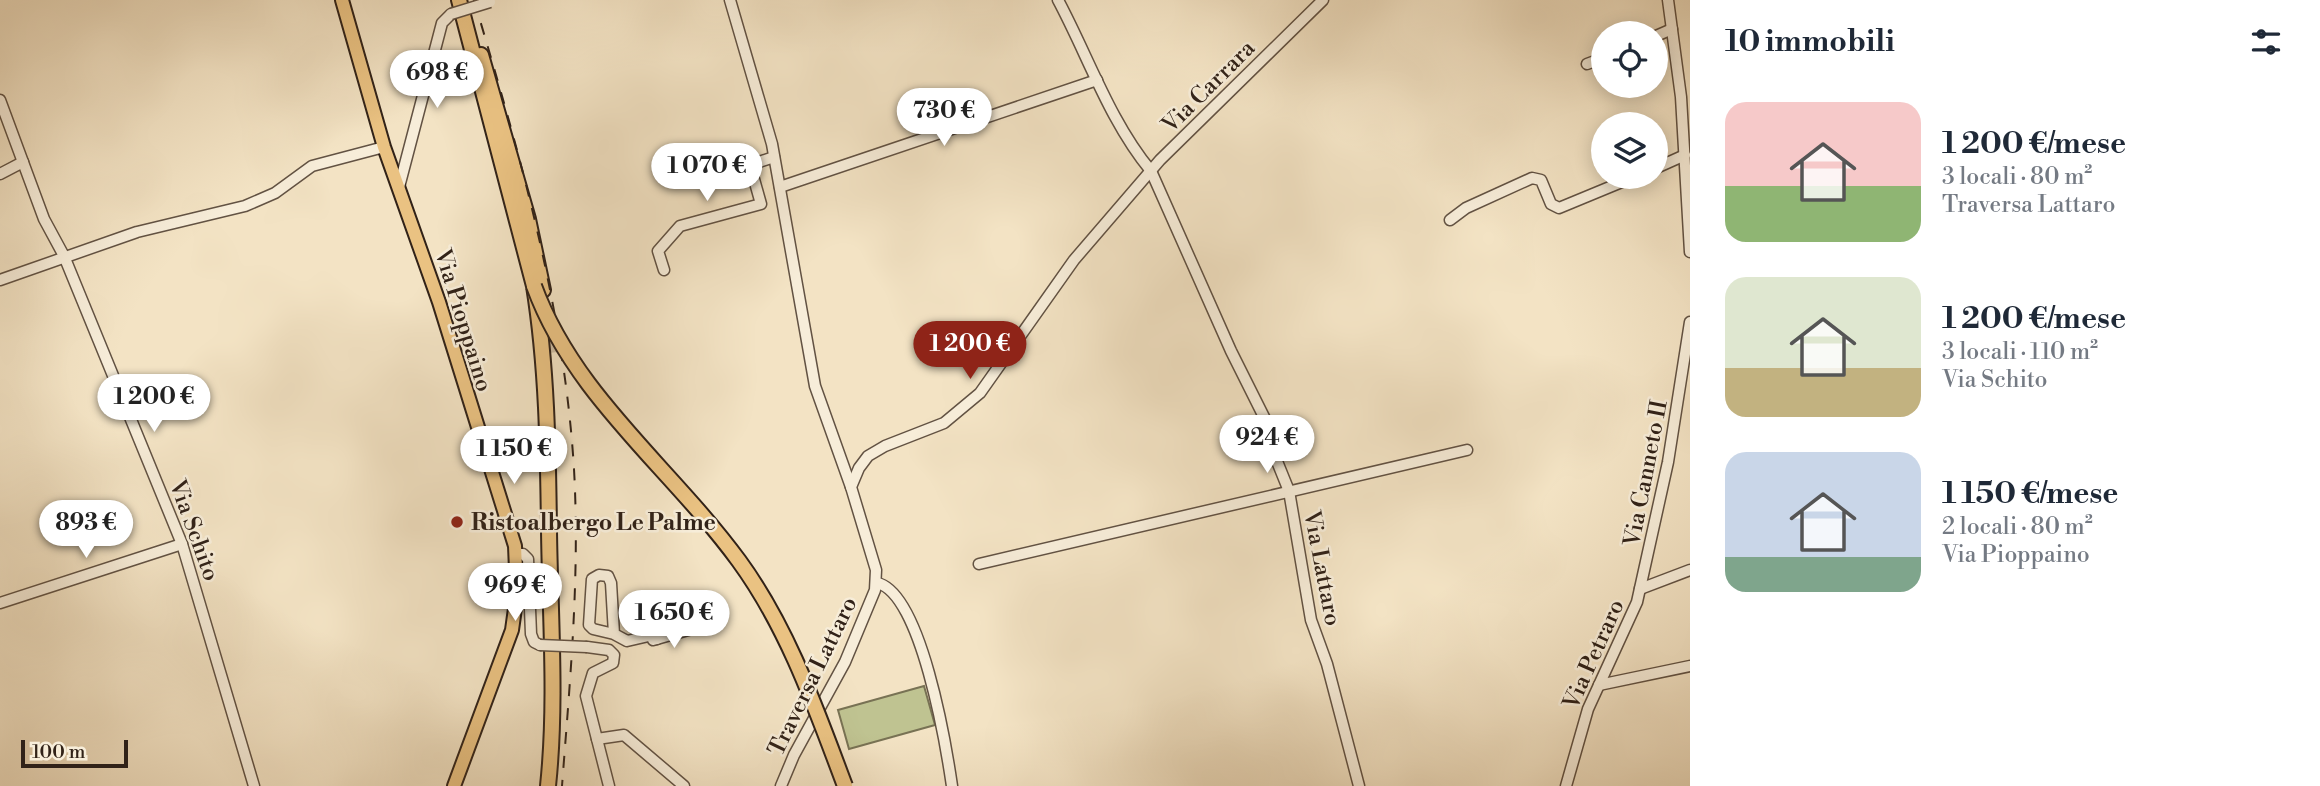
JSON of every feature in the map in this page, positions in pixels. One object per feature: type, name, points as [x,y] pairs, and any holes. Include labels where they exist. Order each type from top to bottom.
[{"type":"highway","points":[[460,0],[474,65],[549,324],[577,370],[721,537],[762,597],[797,663],[845,786]]},
{"type":"highway","points":[[460,0],[504,133],[533,238],[547,395],[551,726],[548,786]]},
{"type":"highway","points":[[550,569],[558,491],[551,355]]},
{"type":"main road","name":"Via Pioppaino","points":[[342,0],[384,147],[439,302],[516,554],[517,594],[512,630],[453,786]]},
{"type":"street","name":"Traversa Lattaro","points":[[730,0],[774,157],[815,386],[851,486],[876,570],[877,583],[845,663],[781,786]]},
{"type":"street","name":"Via Lattaro","points":[[1058,0],[1097,80],[1140,158],[1151,171],[1231,351],[1266,421],[1272,449],[1289,491],[1311,620],[1327,664],[1359,786]]},
{"type":"street","name":"Via Carrara","points":[[1151,171],[1322,0]]},
{"type":"street","points":[[1668,0],[1685,155],[1690,252]]},
{"type":"street","points":[[399,187],[416,132],[442,23],[451,15],[490,1]]},
{"type":"street","points":[[1668,31],[1672,29]]},
{"type":"street","points":[[1587,64],[1591,62]]},
{"type":"street","points":[[780,187],[1097,80]]},
{"type":"street","name":"Via Schito","points":[[0,100],[44,219],[64,256],[182,544],[254,786]]},
{"type":"street","points":[[0,281],[137,232],[244,206],[275,193],[312,166],[384,147]]},
{"type":"street","points":[[1668,163],[1685,155]]},
{"type":"street","points":[[664,270],[658,251],[677,228],[761,204],[750,164],[774,157]]},
{"type":"street","points":[[0,173],[23,162]]},
{"type":"street","points":[[851,486],[868,456],[944,423],[980,393],[1074,260],[1151,171]]},
{"type":"street","points":[[1450,220],[1466,208],[1532,178],[1541,180],[1551,204],[1559,208],[1605,189]]},
{"type":"street","name":"Via Canneto II","points":[[1640,589],[1668,462],[1690,322]]},
{"type":"street","points":[[979,564],[1467,450]]},
{"type":"street","points":[[0,603],[182,544]]},
{"type":"street","points":[[516,554],[523,554],[528,559],[531,634],[534,642],[540,645],[612,652],[720,621]]},
{"type":"street","name":"Via Petraro","points":[[1566,786],[1588,709],[1640,589],[1690,570]]},
{"type":"street","points":[[614,634],[611,583],[608,576],[598,575],[592,579],[590,587],[589,625],[593,629],[614,634],[627,641],[653,635],[657,639]]},
{"type":"street","points":[[877,583],[887,585],[918,634],[953,786]]},
{"type":"street","points":[[609,786],[587,702],[587,684],[593,673],[613,663],[612,652]]},
{"type":"street","points":[[1599,685],[1690,666]]},
{"type":"street","points":[[597,739],[624,735],[684,786]]},
{"type":"green space","points":[[924,686],[935,725],[849,749],[838,710]]},
{"type":"tunnel","points":[[547,318],[551,355]]},
{"type":"railway","points":[[474,0],[538,232],[561,349],[569,409],[576,549],[562,786]]},
{"type":"place","name":"Ristoalbergo Le Palme","points":[[457,522]]}]
